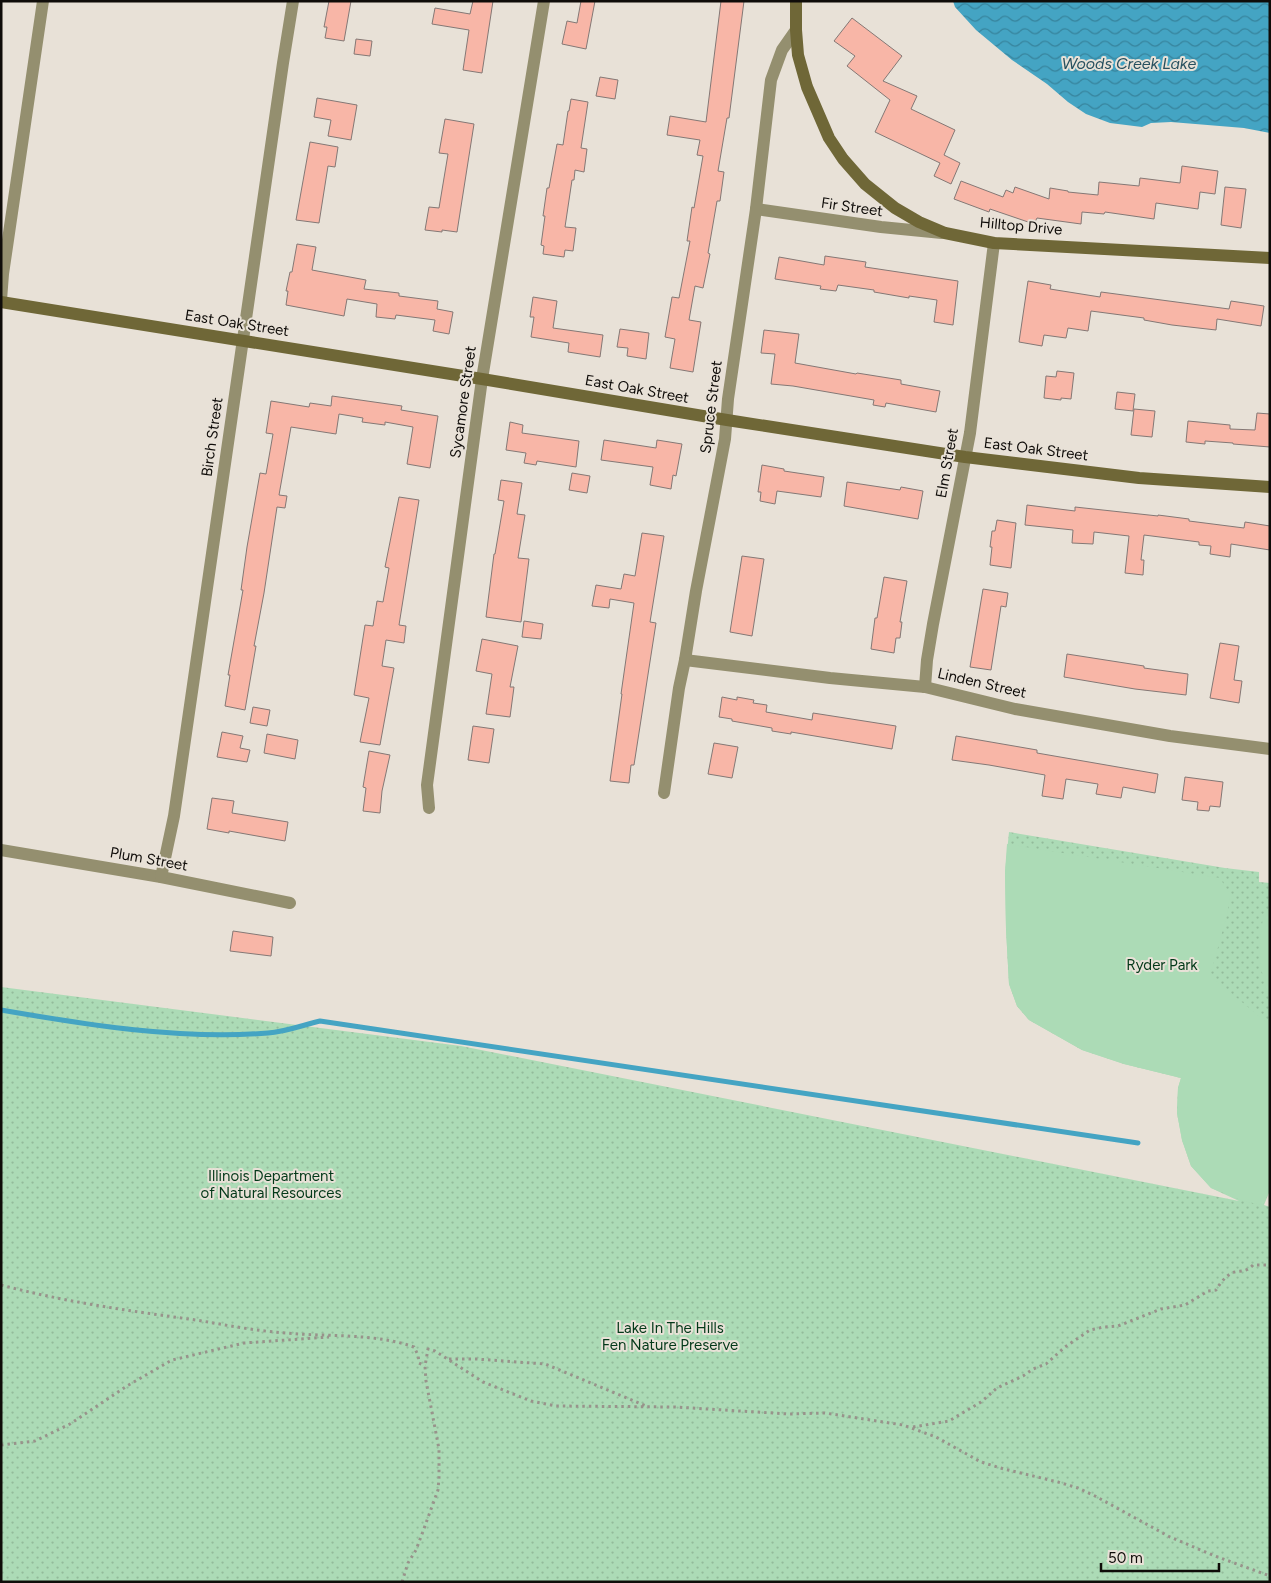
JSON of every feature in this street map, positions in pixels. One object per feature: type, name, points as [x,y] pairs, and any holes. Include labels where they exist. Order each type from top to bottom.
[{"type":"street","points":[[1,301],[3,274],[43,1]]},
{"type":"street","name":"Birch Street","points":[[160,877],[176,798],[293,1]]},
{"type":"street","name":"Sycamore Street","points":[[429,808],[427,785],[482,378],[544,1]]},
{"type":"street","name":"Hilltop Drive","points":[[796,1],[798,55],[807,87],[829,138],[843,159],[865,184],[895,208],[919,222],[945,233],[994,243],[1270,258]]},
{"type":"street","name":"Spruce Street","points":[[664,793],[679,688],[686,660],[696,592],[725,439],[728,399],[756,209],[771,80],[782,50],[796,30]]},
{"type":"street","name":"Fir Street","points":[[756,209],[881,228],[945,233]]},
{"type":"street","name":"Elm Street","points":[[925,687],[933,624],[965,457],[980,364],[994,243]]},
{"type":"street","name":"East Oak Street","points":[[1,301],[965,457],[1139,478],[1270,487]]},
{"type":"street","name":"Linden Street","points":[[686,660],[830,678],[925,687],[1015,709],[1170,736],[1270,749]]},
{"type":"street","name":"Plum Street","points":[[1,850],[160,877],[290,903]]},
{"type":"path","points":[[912,1428],[949,1420],[981,1402],[996,1388],[1046,1364],[1065,1347],[1090,1330],[1118,1326],[1161,1309],[1185,1305],[1208,1291],[1216,1290],[1230,1273],[1243,1272],[1250,1269],[1253,1265],[1270,1265]]},
{"type":"path","points":[[1,1285],[40,1295],[121,1310],[286,1333],[347,1336],[403,1343],[414,1347],[419,1363],[425,1366]]},
{"type":"path","points":[[1,1444],[35,1441],[70,1424],[127,1386],[172,1360],[244,1343],[347,1336]]},
{"type":"path","points":[[402,1582],[438,1490],[439,1449],[428,1398],[425,1366],[428,1349],[435,1351],[483,1382],[531,1401],[556,1406],[675,1407],[789,1414],[824,1413],[903,1425],[936,1437],[981,1462],[1078,1488],[1170,1537],[1270,1576]]},
{"type":"path","points":[[448,1359],[545,1364],[649,1407]]},
{"type":"green space","points":[[1009,832],[1259,872],[1259,882],[1270,883],[1270,1190],[1264,1205],[1270,1207],[1270,1582],[1,1582],[1,987],[461,1046],[1239,1201],[1211,1188],[1191,1166],[1182,1140],[1177,1113],[1178,1088],[1181,1078],[1124,1064],[1082,1050],[1029,1020],[1017,1006],[1009,984],[1006,929],[1005,872]]},
{"type":"green space","name":"Ryder Park","points":[[1007,844],[1220,878],[1230,895],[1227,915],[1210,976],[1270,1025],[1270,1190],[1263,1205],[1243,1201],[1211,1188],[1191,1166],[1182,1140],[1177,1113],[1178,1088],[1181,1078],[1124,1064],[1082,1050],[1029,1020],[1017,1006],[1009,984],[1005,872]]},
{"type":"green space","points":[[1264,912],[1270,913],[1270,1001],[1263,978],[1260,957]]},
{"type":"water","name":"Woods Creek Lake","points":[[953,1],[1270,1],[1270,133],[1244,128],[1171,122],[1151,123],[1142,127],[1110,123],[1086,114],[1012,60],[976,30],[955,7]]},
{"type":"building","points":[[329,1],[351,1],[344,41],[325,38],[327,27],[324,27]]},
{"type":"building","points":[[473,1],[493,1],[482,73],[463,70],[469,30],[432,24],[435,8],[470,14]]},
{"type":"building","points":[[581,1],[595,1],[586,49],[562,44],[567,21],[577,23]]},
{"type":"building","points":[[721,1],[744,1],[729,118],[727,118],[718,171],[724,172],[720,201],[717,201],[708,253],[710,254],[703,288],[695,286],[689,320],[701,322],[693,372],[670,368],[675,339],[665,337],[672,297],[679,298],[690,241],[687,241],[692,207],[694,208],[703,156],[697,155],[700,140],[667,135],[670,116],[706,122]]},
{"type":"building","points":[[852,18],[902,56],[883,81],[917,96],[911,109],[955,130],[944,155],[960,163],[951,184],[934,176],[940,163],[875,132],[890,100],[847,66],[855,56],[834,41]]},
{"type":"building","points":[[356,39],[372,41],[370,56],[354,54]]},
{"type":"building","points":[[600,77],[618,80],[615,99],[596,96]]},
{"type":"building","points":[[317,98],[357,105],[351,140],[328,136],[331,120],[314,117]]},
{"type":"building","points":[[571,99],[588,102],[581,148],[587,149],[584,172],[575,170],[574,180],[572,180],[565,227],[576,228],[573,251],[565,250],[564,257],[543,254],[544,246],[541,245],[547,188],[549,188],[557,144],[563,145]]},
{"type":"building","points":[[445,119],[474,124],[457,232],[425,230],[429,207],[439,208],[448,154],[439,153]]},
{"type":"building","points":[[310,142],[338,147],[335,167],[328,166],[319,223],[296,220]]},
{"type":"building","points":[[1182,166],[1218,171],[1215,194],[1200,192],[1198,209],[1156,203],[1154,219],[1105,212],[1104,214],[1082,212],[1081,224],[1037,218],[1034,224],[990,209],[989,212],[954,199],[961,181],[1003,197],[1006,190],[1013,193],[1015,187],[1049,199],[1050,188],[1098,195],[1099,182],[1139,186],[1140,178],[1180,183]]},
{"type":"building","points":[[1225,187],[1246,189],[1241,228],[1221,225]]},
{"type":"building","points":[[297,244],[316,247],[312,270],[366,280],[364,289],[399,293],[399,296],[438,301],[437,309],[453,312],[449,334],[433,331],[435,320],[396,315],[395,319],[376,317],[377,304],[347,299],[344,316],[286,305],[288,291],[286,291],[290,272],[292,272]]},
{"type":"building","points":[[825,256],[866,262],[865,267],[958,281],[953,325],[934,322],[937,300],[909,296],[909,298],[874,292],[874,290],[838,285],[836,291],[820,289],[821,286],[775,279],[779,257],[824,265]]},
{"type":"building","points":[[1028,281],[1051,285],[1050,289],[1100,297],[1101,292],[1229,309],[1231,301],[1264,306],[1261,326],[1217,319],[1216,330],[1172,325],[1144,320],[1144,318],[1091,311],[1088,331],[1068,328],[1066,338],[1044,335],[1042,346],[1019,342]]},
{"type":"building","points":[[533,297],[557,301],[553,328],[603,335],[600,357],[568,352],[569,343],[531,337],[534,317],[530,317]]},
{"type":"building","points":[[620,329],[649,333],[646,359],[627,356],[628,348],[617,347]]},
{"type":"building","points":[[764,330],[799,334],[795,363],[901,380],[901,384],[940,391],[936,412],[886,403],[885,407],[873,405],[874,400],[771,384],[775,354],[761,353]]},
{"type":"building","points":[[1057,371],[1074,373],[1071,399],[1044,398],[1046,376],[1056,377]]},
{"type":"building","points":[[1117,392],[1135,394],[1133,411],[1115,409]]},
{"type":"building","points":[[332,396],[402,406],[401,410],[438,416],[430,468],[407,464],[413,427],[385,422],[385,425],[362,422],[363,418],[339,414],[336,434],[291,427],[279,495],[287,496],[285,508],[277,507],[245,710],[225,706],[230,675],[228,675],[243,590],[241,590],[247,547],[260,473],[266,474],[273,434],[266,433],[271,401],[309,407],[310,403],[331,406]]},
{"type":"building","points":[[1134,409],[1155,411],[1152,437],[1131,435]]},
{"type":"building","points":[[1257,413],[1270,414],[1270,447],[1205,441],[1205,444],[1186,442],[1188,421],[1230,425],[1230,429],[1255,430]]},
{"type":"building","points":[[510,422],[523,425],[522,433],[579,441],[576,467],[537,461],[536,465],[524,463],[526,453],[506,450]]},
{"type":"building","points":[[604,440],[656,448],[657,440],[682,444],[676,476],[673,475],[671,489],[650,485],[653,467],[601,460]]},
{"type":"building","points":[[762,465],[784,469],[784,471],[824,477],[821,497],[777,491],[775,504],[760,501],[761,492],[758,492]]},
{"type":"building","points":[[572,473],[590,476],[587,493],[569,490]]},
{"type":"building","points":[[501,480],[522,483],[517,514],[525,515],[518,558],[529,559],[521,622],[486,617],[494,554],[504,501],[498,500]]},
{"type":"building","points":[[847,482],[900,490],[901,487],[923,491],[918,519],[844,506]]},
{"type":"building","points":[[399,497],[419,500],[399,625],[406,626],[404,643],[386,640],[382,666],[394,668],[380,745],[360,742],[369,698],[354,695],[365,625],[373,626],[377,601],[383,602],[389,568],[385,567]]},
{"type":"building","points":[[1027,505],[1075,511],[1075,507],[1158,515],[1244,528],[1245,522],[1270,526],[1270,550],[1231,544],[1230,557],[1210,554],[1211,546],[1199,545],[1199,542],[1144,535],[1141,560],[1144,560],[1143,575],[1125,573],[1129,536],[1094,532],[1093,544],[1072,543],[1073,530],[1025,525]]},
{"type":"building","points":[[997,520],[1016,523],[1011,568],[990,565],[992,531],[995,531]]},
{"type":"building","points":[[642,533],[664,536],[650,622],[656,623],[634,765],[631,765],[629,783],[610,781],[634,603],[610,599],[609,608],[592,606],[596,585],[621,589],[624,574],[635,576]]},
{"type":"building","points":[[742,556],[764,559],[752,636],[730,632]]},
{"type":"building","points":[[884,577],[907,581],[900,622],[902,622],[900,638],[896,638],[894,653],[871,649],[875,618],[877,618]]},
{"type":"building","points":[[983,589],[1008,593],[1006,607],[1001,606],[991,670],[970,667]]},
{"type":"building","points":[[524,621],[543,624],[541,639],[522,637]]},
{"type":"building","points":[[482,639],[518,646],[510,687],[514,687],[510,717],[486,714],[492,674],[476,671]]},
{"type":"building","points":[[1220,643],[1239,646],[1234,680],[1242,681],[1239,703],[1210,698]]},
{"type":"building","points":[[1067,654],[1188,674],[1186,695],[1135,689],[1064,677]]},
{"type":"building","points":[[722,697],[737,700],[737,697],[754,700],[753,703],[767,705],[766,712],[812,720],[813,713],[896,726],[892,749],[791,732],[791,734],[772,731],[772,728],[732,721],[732,719],[719,717]]},
{"type":"building","points":[[253,707],[270,710],[267,726],[250,723]]},
{"type":"building","points":[[473,726],[494,729],[489,763],[468,760]]},
{"type":"building","points":[[222,732],[243,736],[240,748],[250,750],[247,762],[217,757]]},
{"type":"building","points":[[267,734],[298,740],[295,759],[264,753]]},
{"type":"building","points":[[956,736],[1037,750],[1037,753],[1158,774],[1155,793],[1123,787],[1121,798],[1096,794],[1098,784],[1066,779],[1063,799],[1042,796],[1045,775],[952,760]]},
{"type":"building","points":[[714,743],[738,747],[732,778],[708,774]]},
{"type":"building","points":[[369,751],[390,755],[382,791],[380,813],[363,811],[366,788],[363,787]]},
{"type":"building","points":[[1185,777],[1223,782],[1220,807],[1210,806],[1209,811],[1197,810],[1198,802],[1182,800]]},
{"type":"building","points":[[212,798],[234,801],[232,813],[288,822],[285,841],[207,829]]},
{"type":"building","points":[[233,931],[273,937],[271,956],[230,951]]},
{"type":"waterway","points":[[1,1010],[100,1026],[168,1033],[235,1035],[274,1032],[320,1021],[1138,1143]]},
{"type":"park label","name":"Illinois Department of Natural Resources","points":[[271,1184]]},
{"type":"park label","name":"Lake In The Hills Fen Nature Preserve","points":[[670,1336]]}]
